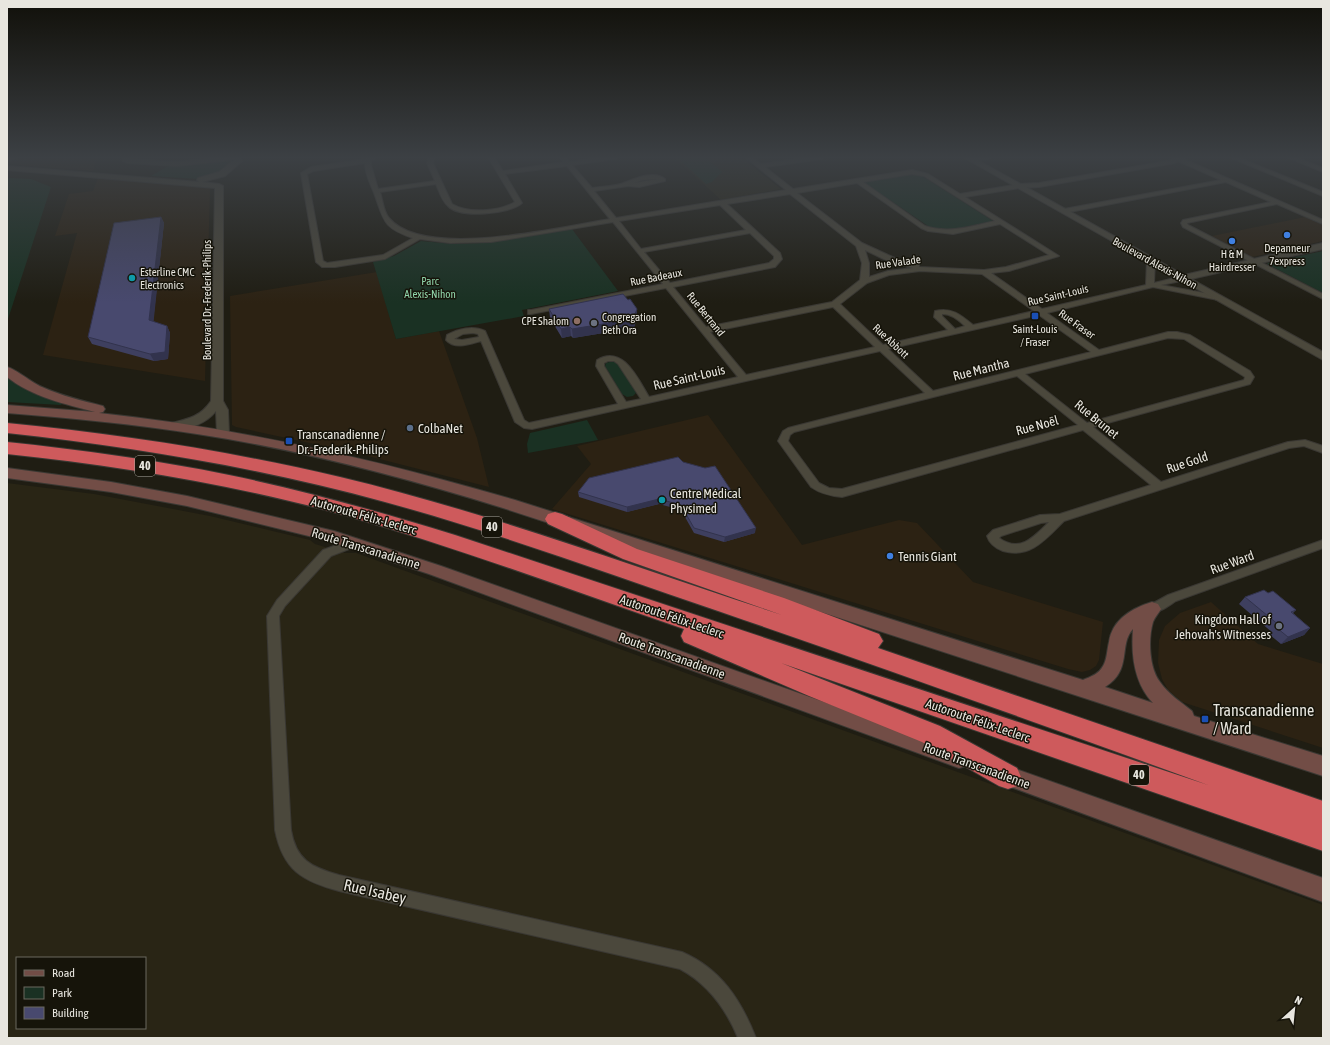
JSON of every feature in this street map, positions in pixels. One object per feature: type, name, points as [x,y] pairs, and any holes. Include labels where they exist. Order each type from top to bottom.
[{"type":"highway","name":"Autoroute Félix-Leclerc","points":[[7,428],[122,441],[216,456],[300,474],[390,496],[457,516],[871,655],[1323,814]]},
{"type":"highway","name":"Autoroute Félix-Leclerc","points":[[7,448],[72,455],[140,465],[211,478],[279,492],[414,528],[1323,837]]},
{"type":"highway","points":[[555,518],[630,554],[782,607],[965,678],[1057,720]]},
{"type":"highway","points":[[536,570],[818,689],[931,734],[1008,777]]},
{"type":"main road","points":[[7,371],[22,383],[47,395],[134,420]]},
{"type":"main road","points":[[7,409],[134,420],[223,434],[311,451],[377,466],[459,488],[1323,766]]},
{"type":"main road","name":"Route Transcanadienne","points":[[7,474],[118,488],[187,501],[328,535],[442,572],[1323,890]]},
{"type":"main road","points":[[1083,689],[1102,681],[1109,675],[1115,663],[1118,641],[1122,630],[1132,620],[1152,609]]},
{"type":"main road","points":[[1152,609],[1145,618],[1142,633],[1142,663],[1147,679],[1150,686],[1161,699],[1194,724]]},
{"type":"street","name":"Boulevard Dr.-Frederik-Philips","points":[[217,401],[220,206]]},
{"type":"street","points":[[310,206],[320,262],[325,265],[385,257],[420,237]]},
{"type":"street","points":[[381,206],[385,217],[398,229],[420,237],[451,241],[491,240],[705,206]]},
{"type":"street","points":[[453,206],[462,210],[487,211],[510,208],[515,206]]},
{"type":"street","name":"Rue Bertrand","points":[[604,206],[744,378]]},
{"type":"street","points":[[725,206],[752,231]]},
{"type":"street","points":[[808,206],[859,246],[895,261],[933,269]]},
{"type":"street","points":[[893,206],[923,227],[945,232],[953,232],[1001,222]]},
{"type":"street","points":[[975,206],[1001,222]]},
{"type":"street","name":"Boulevard Alexis-Nihon","points":[[1061,206],[1187,277],[1323,349]]},
{"type":"street","points":[[1068,210],[1091,206]]},
{"type":"street","points":[[1260,206],[1185,221],[1184,223],[1185,226],[1323,297]]},
{"type":"street","points":[[1287,206],[1323,222]]},
{"type":"street","name":"Boulevard Alexis-Nihon","points":[[1068,210],[1151,260],[1187,277],[1218,298],[1323,357]]},
{"type":"street","name":"Rue Valade","points":[[705,330],[835,304],[864,281],[871,277],[888,273],[933,269],[984,272],[1006,269],[1056,256],[1001,222]]},
{"type":"street","points":[[640,251],[752,231]]},
{"type":"street","name":"Rue Badeaux","points":[[531,312],[769,266],[778,261],[777,255],[752,231]]},
{"type":"street","points":[[859,246],[864,253],[867,269],[864,281]]},
{"type":"street","name":"Rue Saint-Louis","points":[[484,338],[522,424],[532,426],[1041,312],[1150,285],[1323,246]]},
{"type":"street","points":[[1150,285],[1151,260]]},
{"type":"street","name":"Rue Fraser","points":[[984,272],[1098,353]]},
{"type":"street","name":"Rue Saint-Louis","points":[[1150,285],[1218,298]]},
{"type":"street","name":"Rue Abbott","points":[[835,304],[932,395]]},
{"type":"street","points":[[954,331],[938,318],[938,313],[946,311],[956,314],[971,327]]},
{"type":"street","name":"Rue Mantha","points":[[783,437],[791,430],[1168,335],[1188,338]]},
{"type":"street","name":"Rue Noël","points":[[783,437],[783,442],[815,485],[821,490],[831,493],[842,493],[1247,382],[1250,378],[1247,373],[1188,338]]},
{"type":"street","points":[[623,405],[600,366],[600,362],[604,360],[614,358],[622,362],[646,400]]},
{"type":"street","name":"Rue Brunet","points":[[1019,373],[1159,486]]},
{"type":"street","points":[[175,426],[202,418],[211,412],[217,401]]},
{"type":"street","points":[[217,401],[222,410],[223,434]]},
{"type":"street","name":"Rue Gold","points":[[1060,518],[1037,541],[1021,548],[1008,549],[994,540],[993,536],[997,533],[1040,519],[1060,518],[1288,445],[1305,443],[1323,450]]},
{"type":"street","points":[[326,553],[328,535]]},
{"type":"street","name":"Rue Isabey","points":[[353,543],[326,553],[281,602],[273,616],[283,830],[288,849],[299,866],[311,874],[339,883],[682,961],[704,974],[725,995],[737,1014],[747,1038]]},
{"type":"street","name":"Rue Ward","points":[[1152,609],[1172,598],[1323,544]]},
{"type":"shaded area","points":[[65,206],[210,206],[205,381],[43,355],[77,233],[55,236]]},
{"type":"shaded area","points":[[1305,217],[1323,225],[1323,241],[1252,257],[1212,236]]},
{"type":"shaded area","points":[[377,272],[396,339],[439,331],[477,438],[489,487],[356,453],[232,425],[230,296]]},
{"type":"shaded area","points":[[708,415],[802,545],[899,520],[917,523],[973,582],[1103,622],[1099,660],[1096,666],[1090,670],[1082,672],[1068,669],[552,509],[591,464],[577,446]]},
{"type":"shaded area","points":[[7,483],[94,494],[210,516],[310,540],[315,544],[345,553],[356,553],[1323,905],[1323,1038],[7,1038]]},
{"type":"shaded area","points":[[1211,602],[1258,644],[1323,664],[1323,748],[1182,702],[1168,690],[1162,679],[1158,663],[1159,640],[1165,626],[1180,613]]},
{"type":"green space","points":[[7,206],[45,206],[7,322]]},
{"type":"green space","points":[[898,206],[969,206],[993,221],[950,230],[931,228]]},
{"type":"green space","name":"Parc Alexis-Nihon","points":[[572,229],[618,291],[522,310],[524,316],[396,339],[373,262],[394,256],[421,241],[454,244],[483,243]]},
{"type":"green space","points":[[1323,251],[1323,293],[1267,264],[1268,263]]},
{"type":"green space","points":[[613,361],[619,364],[635,391],[636,393],[633,396],[627,397],[622,394],[605,366],[606,363]]},
{"type":"green space","points":[[7,377],[13,382],[34,393],[63,403],[61,405],[7,402]]},
{"type":"green space","points":[[587,420],[598,440],[528,453],[527,444],[530,433]]},
{"type":"building","name":"Esterline CMC Electronics","points":[[161,217],[149,320],[167,326],[165,352],[150,354],[88,337],[114,223]]},
{"type":"building","points":[[623,294],[628,300],[630,299],[637,309],[633,319],[572,329],[570,327],[561,329],[549,309]]},
{"type":"building","name":"Centre Médical Physimed","points":[[678,457],[683,462],[705,468],[715,466],[756,528],[725,537],[694,528],[681,505],[659,499],[627,507],[578,492],[589,478]]},
{"type":"building","points":[[1264,590],[1268,593],[1273,591],[1296,610],[1291,612],[1310,628],[1288,637],[1277,628],[1280,626],[1245,597]]},
{"type":"place","name":"Depanneur 7express","points":[[1287,235]]},
{"type":"place","name":"H & M Hairdresser","points":[[1232,241]]},
{"type":"place","name":"Esterline CMC Electronics","points":[[132,278]]},
{"type":"place","name":"Saint-Louis / Fraser","points":[[1035,316]]},
{"type":"place","name":"CPE Shalom","points":[[577,321]]},
{"type":"place","name":"Congregation Beth Ora","points":[[594,323]]},
{"type":"place","name":"ColbaNet","points":[[410,428]]},
{"type":"place","name":"Transcanadienne / Dr.-Frederik-Philips","points":[[289,441]]},
{"type":"place","name":"Centre Médical Physimed","points":[[662,500]]},
{"type":"place","name":"Tennis Giant","points":[[890,556]]},
{"type":"place","name":"Kingdom Hall of Jehovah's Witnesses","points":[[1279,626]]},
{"type":"place","name":"Transcanadienne / Ward","points":[[1205,719]]}]
